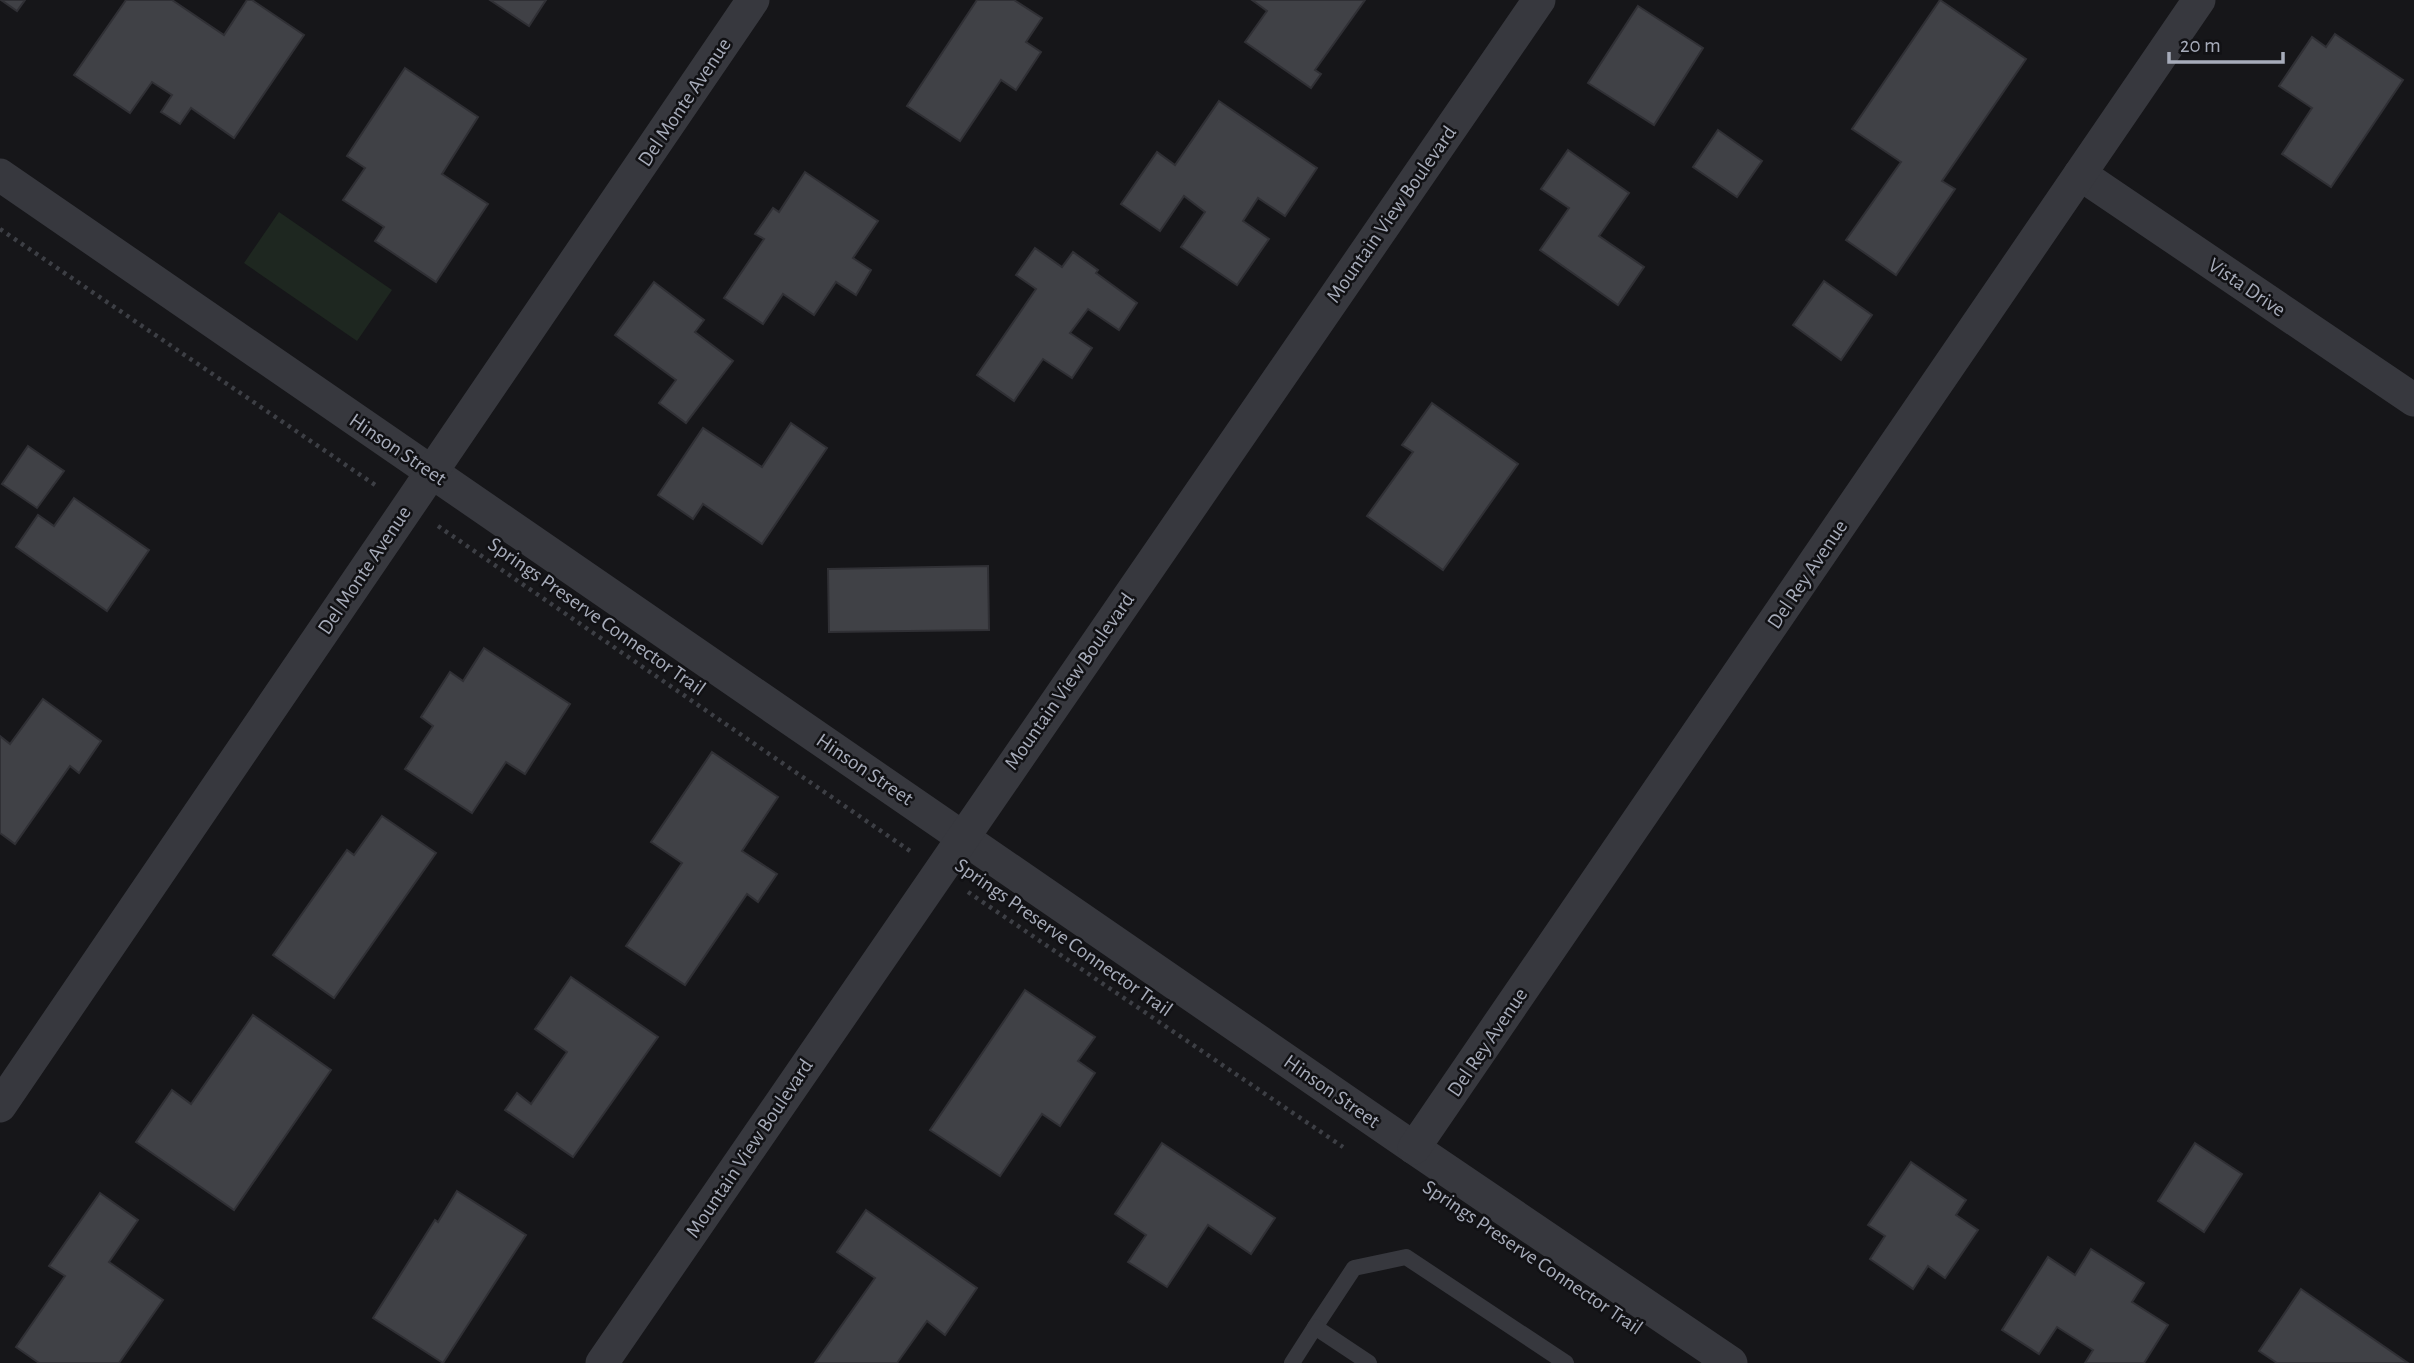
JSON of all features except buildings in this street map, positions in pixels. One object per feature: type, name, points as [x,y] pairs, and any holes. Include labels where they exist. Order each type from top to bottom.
[{"type":"street","name":"Del Monte Avenue","points":[[0,1106],[753,0]]},
{"type":"street","name":"Mountain View Boulevard","points":[[602,1363],[1539,0]]},
{"type":"street","name":"Del Rey Avenue","points":[[1415,1148],[2199,0]]},
{"type":"street","name":"Vista Drive","points":[[2080,174],[2414,400]]},
{"type":"street","name":"Hinson Street","points":[[0,176],[1731,1363]]},
{"type":"lane","points":[[1292,1363],[1354,1268],[1406,1257],[1566,1363]]},
{"type":"lane","points":[[1315,1327],[1369,1363]]},
{"type":"path","points":[[0,229],[357,474]]},
{"type":"path","name":"Springs Preserve Connector Trail","points":[[452,535],[1350,1152]]},
{"type":"shaded area","points":[[279,212],[392,290],[357,341],[244,263]]}]
